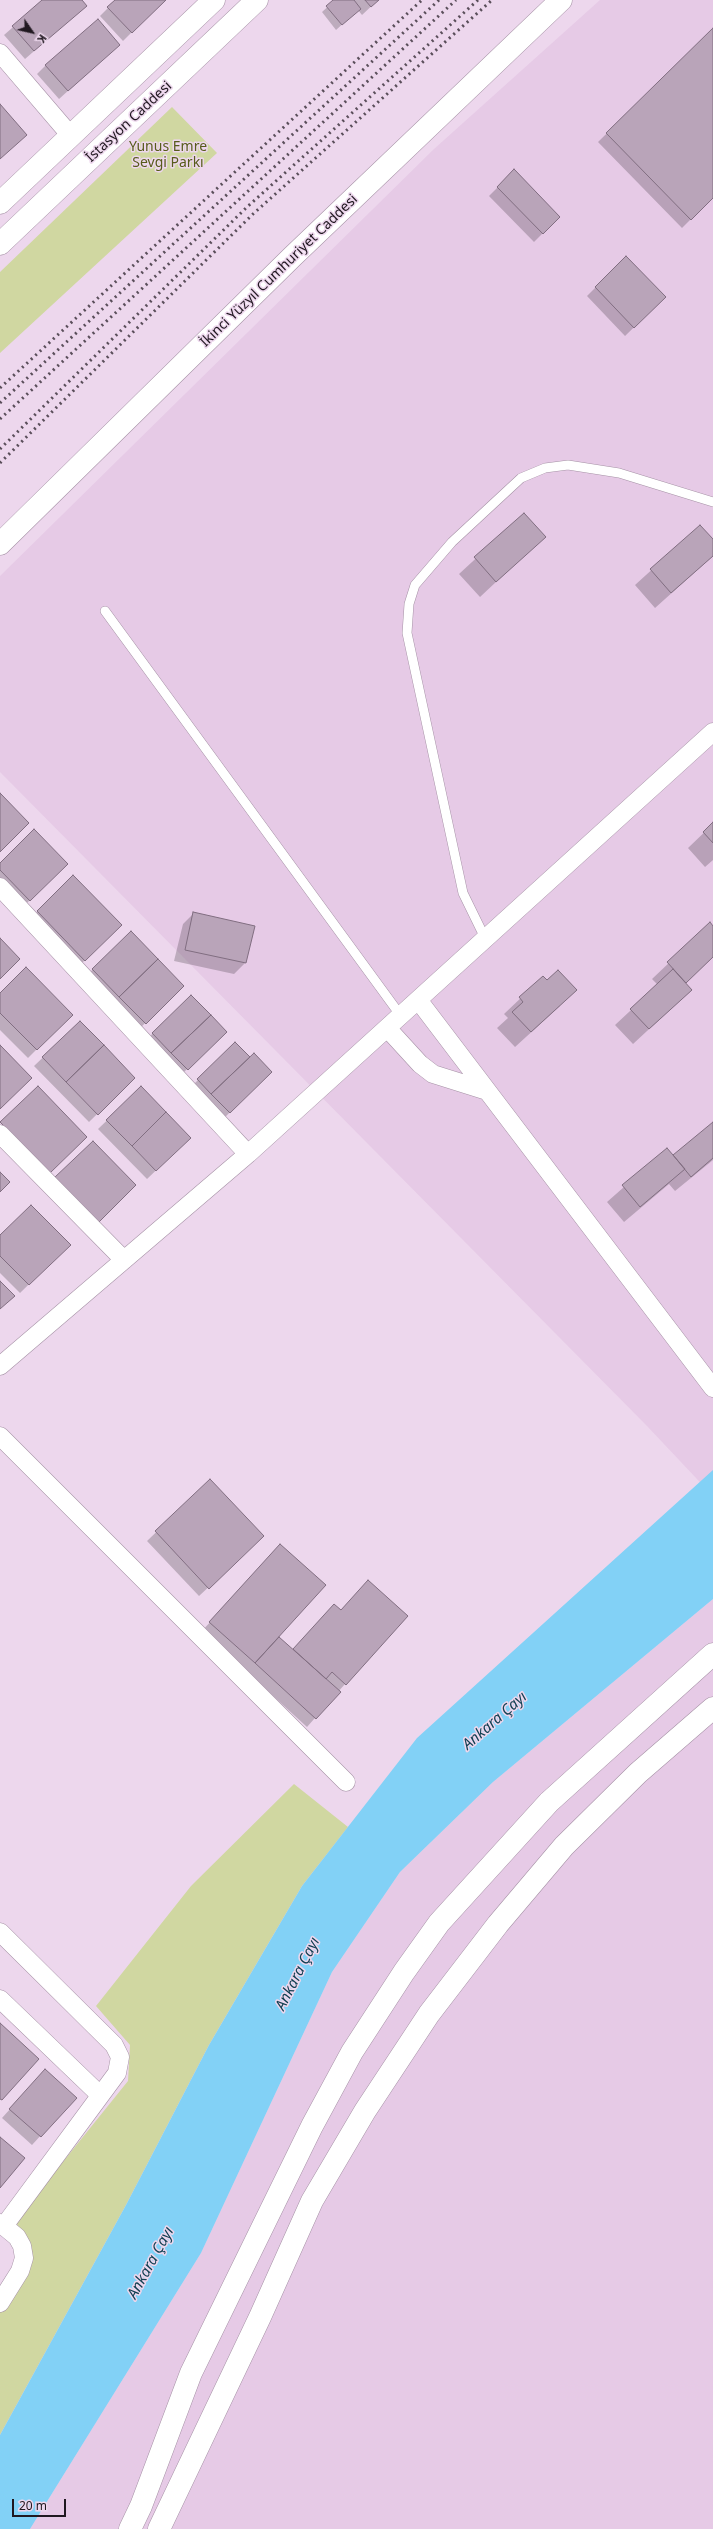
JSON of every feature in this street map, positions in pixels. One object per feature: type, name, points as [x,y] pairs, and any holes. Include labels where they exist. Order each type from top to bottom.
[{"type":"main road","name":"İstasyon Caddesi","points":[[0,203],[214,0]]},
{"type":"main road","name":"İstasyon Caddesi","points":[[0,244],[257,0]]},
{"type":"main road","name":"İkinci Yüzyıl Cumhuriyet Caddesi","points":[[0,544],[292,257],[561,0]]},
{"type":"main road","points":[[130,2529],[142,2506],[194,2366],[312,2126],[352,2052],[404,1972],[439,1923],[549,1802],[713,1654]]},
{"type":"main road","points":[[159,2529],[260,2317],[312,2201],[365,2111],[429,2014],[498,1924],[564,1846],[638,1774],[713,1708]]},
{"type":"street","points":[[0,53],[71,136]]},
{"type":"street","points":[[0,1366],[248,1154],[419,1001],[485,938],[713,732]]},
{"type":"street","points":[[0,887],[248,1154]]},
{"type":"street","points":[[419,1001],[713,1388]]},
{"type":"street","points":[[388,1029],[420,1064],[433,1074],[487,1091]]},
{"type":"street","points":[[0,1134],[124,1260]]},
{"type":"street","points":[[0,1436],[346,1782]]},
{"type":"street","points":[[0,1932],[119,2051],[119,2068],[2,2224],[17,2237],[22,2246],[24,2258],[20,2271],[0,2304]]},
{"type":"street","points":[[0,1999],[100,2095]]},
{"type":"lane","points":[[485,938],[463,893],[407,633],[409,604],[415,585],[452,542],[521,478],[545,468],[574,465],[618,473],[713,502]]},
{"type":"lane","points":[[105,611],[401,1016]]},
{"type":"shaded area","points":[[600,0],[713,0],[713,1496],[647,1426],[0,772],[0,576],[434,149]]},
{"type":"shaded area","points":[[713,1599],[713,2529],[30,2529],[201,2253],[332,1972],[400,1872],[493,1782]]},
{"type":"green space","name":"Yunus Emre Sevgi Parkı","points":[[172,107],[217,153],[0,353],[0,272]]},
{"type":"green space","points":[[294,1784],[348,1827],[302,1886],[209,2045],[126,2205],[0,2435],[0,2312],[21,2240],[16,2220],[128,2081],[130,2045],[96,2006],[191,1886]]},
{"type":"water","name":"Ankara Çayı","points":[[713,1470],[713,1599],[493,1782],[400,1872],[332,1972],[201,2253],[30,2529],[0,2529],[0,2435],[126,2205],[209,2045],[302,1886],[417,1738]]},
{"type":"building","points":[[42,0],[82,0],[87,6],[34,51],[12,26]]},
{"type":"building","points":[[115,0],[166,0],[132,33],[107,7]]},
{"type":"building","points":[[333,0],[354,0],[361,9],[342,25],[326,6]]},
{"type":"building","points":[[365,0],[379,0],[371,7]]},
{"type":"building","points":[[98,19],[120,45],[68,91],[45,65]]},
{"type":"building","points":[[713,28],[713,198],[691,220],[606,133]]},
{"type":"building","points":[[0,104],[27,135],[0,159]]},
{"type":"building","points":[[514,169],[560,217],[543,234],[497,187]]},
{"type":"building","points":[[626,256],[666,297],[634,328],[595,287]]},
{"type":"building","points":[[524,513],[546,537],[496,582],[474,557]]},
{"type":"building","points":[[700,525],[713,539],[713,556],[671,593],[650,569]]},
{"type":"building","points":[[0,793],[29,823],[0,852]]},
{"type":"building","points":[[713,822],[713,843],[703,832]]},
{"type":"building","points":[[34,829],[68,864],[30,901],[0,870],[0,863]]},
{"type":"building","points":[[73,875],[122,925],[85,961],[37,911]]},
{"type":"building","points":[[193,912],[255,926],[246,963],[185,950]]},
{"type":"building","points":[[710,922],[713,926],[713,957],[686,983],[667,962]]},
{"type":"building","points":[[131,931],[158,959],[119,997],[92,969]]},
{"type":"building","points":[[0,938],[20,959],[0,979]]},
{"type":"building","points":[[158,959],[184,986],[146,1024],[119,997]]},
{"type":"building","points":[[26,967],[73,1015],[37,1050],[0,1013],[0,993]]},
{"type":"building","points":[[673,969],[692,990],[649,1029],[630,1009]]},
{"type":"building","points":[[558,970],[577,990],[531,1032],[512,1012],[523,1002],[519,997],[543,976],[547,980]]},
{"type":"building","points":[[191,995],[211,1015],[171,1053],[152,1033]]},
{"type":"building","points":[[211,1015],[227,1032],[188,1070],[171,1053]]},
{"type":"building","points":[[80,1021],[104,1045],[66,1082],[42,1057]]},
{"type":"building","points":[[235,1042],[250,1057],[211,1094],[197,1079]]},
{"type":"building","points":[[0,1045],[32,1078],[0,1109]]},
{"type":"building","points":[[104,1045],[135,1078],[98,1115],[66,1082]]},
{"type":"building","points":[[254,1053],[272,1072],[230,1113],[211,1094]]},
{"type":"building","points":[[38,1086],[87,1137],[50,1173],[0,1122]]},
{"type":"building","points":[[141,1086],[166,1112],[132,1146],[106,1120]]},
{"type":"building","points":[[166,1112],[191,1138],[156,1171],[132,1146]]},
{"type":"building","points":[[713,1122],[713,1158],[691,1177],[673,1155]]},
{"type":"building","points":[[93,1141],[136,1185],[98,1223],[54,1178]]},
{"type":"building","points":[[667,1148],[685,1169],[640,1207],[622,1185]]},
{"type":"building","points":[[0,1172],[10,1182],[0,1192]]},
{"type":"building","points":[[31,1205],[71,1245],[29,1285],[0,1256],[0,1235]]},
{"type":"building","points":[[0,1281],[15,1296],[0,1309]]},
{"type":"building","points":[[210,1479],[264,1536],[209,1589],[155,1531]]},
{"type":"building","points":[[280,1544],[326,1585],[255,1663],[209,1622]]},
{"type":"building","points":[[368,1580],[408,1616],[346,1685],[332,1672],[326,1679],[293,1649],[334,1604],[341,1610]]},
{"type":"building","points":[[279,1637],[341,1692],[316,1719],[255,1663]]},
{"type":"building","points":[[0,2023],[39,2059],[2,2100],[0,2099]]},
{"type":"building","points":[[45,2069],[77,2098],[41,2137],[9,2109]]},
{"type":"building","points":[[0,2137],[25,2158],[0,2188]]},
{"type":"railway","points":[[0,388],[422,0]]},
{"type":"railway","points":[[0,403],[439,0]]},
{"type":"railway","points":[[0,419],[456,0]]},
{"type":"railway","points":[[0,449],[247,207],[478,0]]},
{"type":"railway","points":[[0,463],[253,214],[492,0]]}]
